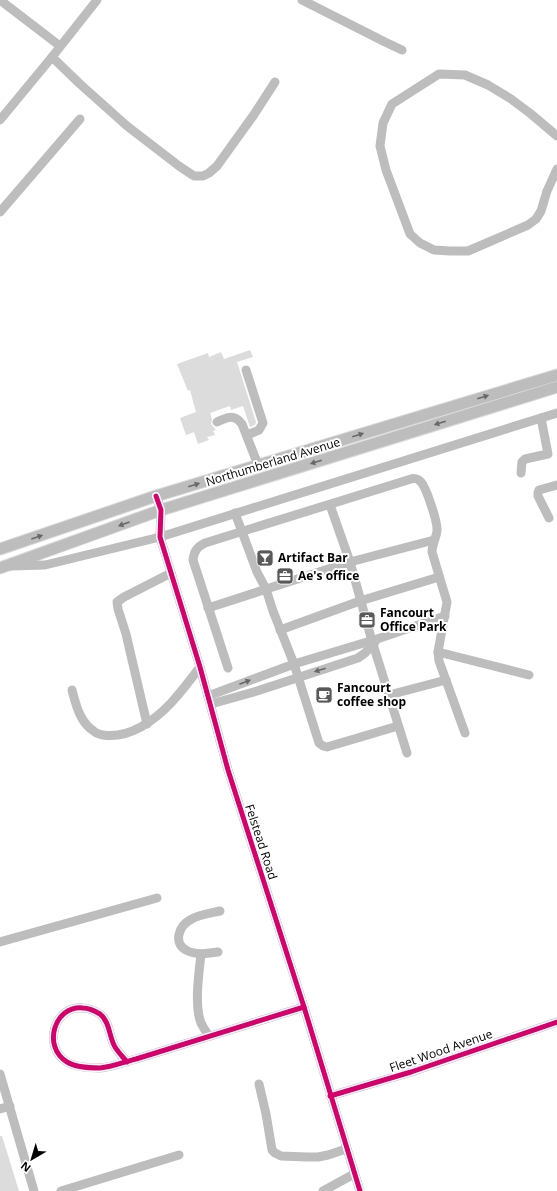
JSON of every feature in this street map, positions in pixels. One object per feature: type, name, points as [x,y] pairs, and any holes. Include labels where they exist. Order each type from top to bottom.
[{"type":"main road","name":"Northumberland Avenue","points":[[0,549],[156,496],[557,375]]},
{"type":"main road","name":"Northumberland Avenue","points":[[3,567],[161,510],[557,387]]},
{"type":"street","points":[[0,0],[60,46]]},
{"type":"street","points":[[0,120],[97,0]]},
{"type":"street","points":[[302,0],[402,50]]},
{"type":"street","points":[[52,57],[127,126],[194,176],[203,176],[217,166],[253,116],[274,82]]},
{"type":"street","points":[[557,136],[516,102],[488,85],[465,75],[439,74],[392,104],[383,123],[380,146],[386,170],[410,234],[420,243],[434,250],[468,251],[528,225],[536,219],[541,211],[557,168]]},
{"type":"street","points":[[0,212],[80,118]]},
{"type":"street","points":[[246,370],[263,423],[259,430],[247,435]]},
{"type":"street","points":[[3,567],[45,565],[160,537],[557,413]]},
{"type":"street","points":[[218,422],[230,417],[238,418],[247,435],[258,465]]},
{"type":"street","points":[[521,473],[522,462],[525,459],[552,454],[541,418]]},
{"type":"street","points":[[228,668],[193,560],[196,550],[205,543],[411,478],[416,478],[424,485],[437,525],[432,552],[447,602],[438,652],[439,662],[465,734]]},
{"type":"street","points":[[549,518],[538,493],[539,490],[557,485]]},
{"type":"street","name":"Felstead Road","points":[[156,496],[161,510],[160,537],[210,700],[228,770],[304,1007],[360,1191]]},
{"type":"street","points":[[330,504],[350,562],[360,601],[374,642],[407,753]]},
{"type":"street","points":[[236,514],[257,572],[266,589],[280,630],[294,664],[319,743],[323,746],[327,746],[398,726]]},
{"type":"street","points":[[208,608],[350,562],[434,540]]},
{"type":"street","points":[[147,724],[117,602],[172,573]]},
{"type":"street","points":[[280,630],[360,601],[439,577]]},
{"type":"street","points":[[210,700],[294,664],[374,642],[445,616]]},
{"type":"street","points":[[210,700],[257,691],[298,676],[358,658],[365,653],[374,642]]},
{"type":"street","points":[[438,652],[529,675]]},
{"type":"street","points":[[331,653],[335,665]]},
{"type":"street","points":[[72,690],[82,719],[96,733],[119,735],[133,731],[147,724],[170,704],[200,667]]},
{"type":"street","points":[[389,695],[446,680]]},
{"type":"street","points":[[0,942],[158,898]]},
{"type":"street","points":[[218,952],[201,954],[186,951],[181,947],[178,940],[178,935],[180,930],[190,919],[220,911]]},
{"type":"street","points":[[201,954],[197,1002],[198,1013],[209,1036]]},
{"type":"street","points":[[126,1062],[115,1048],[107,1022],[100,1014],[88,1008],[76,1007],[66,1012],[57,1022],[53,1037],[57,1053],[66,1062],[84,1067],[101,1068],[126,1062],[304,1007]]},
{"type":"street","name":"Fleet Wood Avenue","points":[[330,1096],[411,1072],[557,1022]]},
{"type":"street","points":[[0,1074],[34,1191]]},
{"type":"street","points":[[259,1084],[272,1150],[275,1153],[281,1156],[318,1157],[346,1149]]},
{"type":"street","points":[[0,1109],[10,1106]]},
{"type":"street","points":[[61,1191],[179,1155]]},
{"type":"street","points":[[323,1191],[354,1174],[354,1171]]},
{"type":"building","points":[[250,350],[253,357],[237,362],[256,422],[255,425],[250,427],[243,406],[231,410],[230,406],[210,413],[212,419],[211,424],[216,430],[213,431],[215,435],[207,437],[209,440],[198,444],[194,432],[186,435],[180,418],[196,412],[190,390],[188,391],[177,364],[208,353],[209,357],[221,352],[224,359]]},
{"type":"building","points":[[0,1136],[2,1136],[19,1191],[0,1191]]},
{"type":"cycle path","points":[[156,496],[161,510],[160,537],[200,667],[228,770],[304,1007],[360,1191]]},
{"type":"cycle path","points":[[127,1062],[115,1047],[108,1025],[100,1014],[83,1008],[73,1009],[65,1013],[59,1020],[55,1028],[53,1038],[59,1055],[67,1062],[74,1065],[100,1068],[114,1066],[118,1064],[127,1062],[304,1007]]},
{"type":"cycle path","points":[[330,1096],[411,1072],[557,1022]]},
{"type":"place","name":"Artifact Bar","points":[[265,558]]},
{"type":"place","name":"Ae's office","points":[[285,576]]},
{"type":"place","name":"Fancourt Office Park","points":[[367,620]]},
{"type":"place","name":"Fancourt coffee shop","points":[[324,695]]}]
